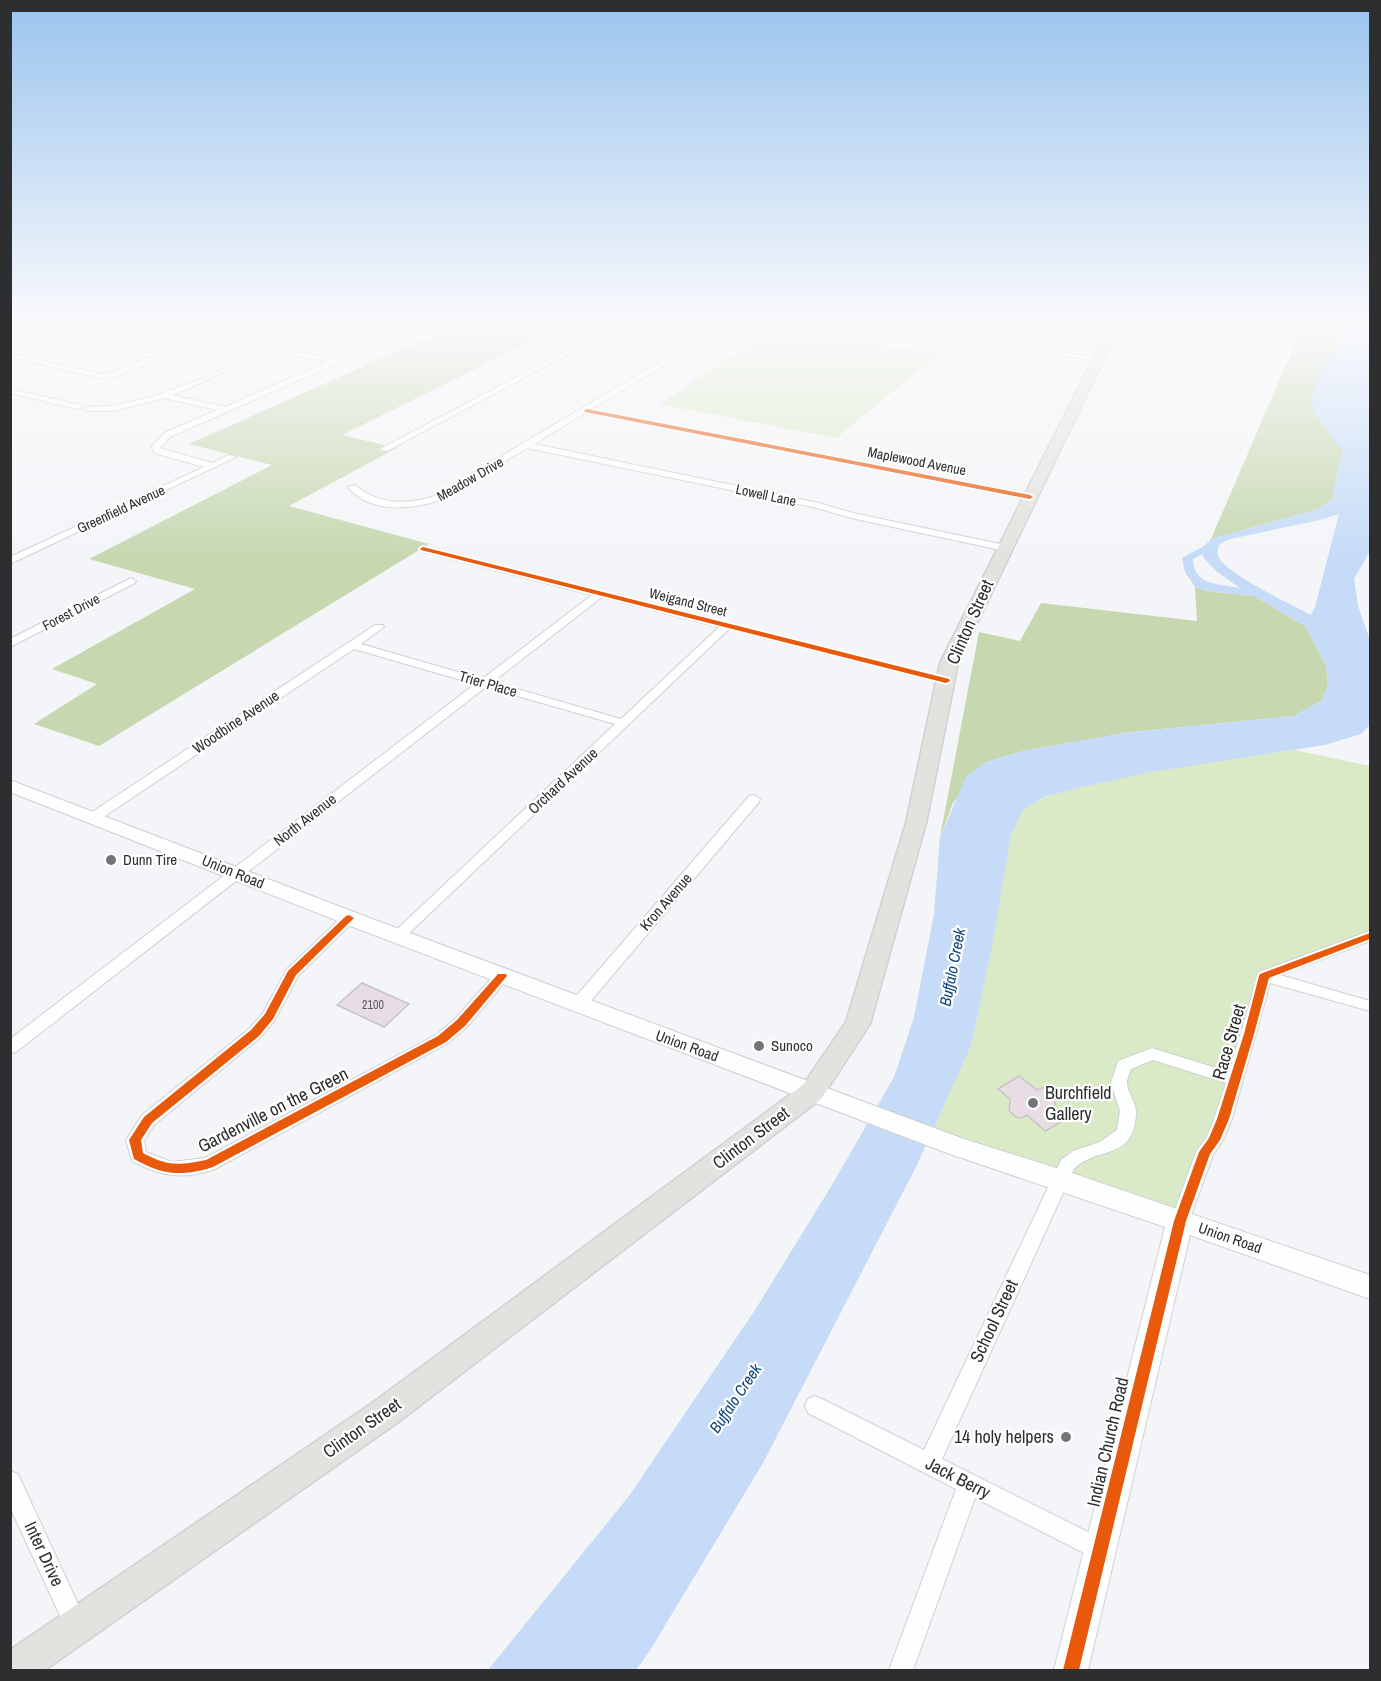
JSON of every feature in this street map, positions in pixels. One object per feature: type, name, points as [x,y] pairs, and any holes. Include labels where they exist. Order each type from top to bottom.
[{"type":"main road","name":"Clinton Street","points":[[14,1671],[386,1412],[826,1097],[858,1024],[916,823],[950,663],[1077,401]]},
{"type":"main road","name":"Union Road","points":[[10,785],[349,918],[956,1146],[1060,1179],[1371,1287]]},
{"type":"main road","name":"Indian Church Road","points":[[1071,1671],[1180,1221]]},
{"type":"street","points":[[54,401],[77,407]]},
{"type":"street","points":[[88,409],[142,401]]},
{"type":"street","points":[[190,401],[225,409]]},
{"type":"street","points":[[212,466],[162,452],[156,449],[156,446],[167,435],[242,401]]},
{"type":"street","points":[[384,449],[475,401]]},
{"type":"street","name":"Meadow Drive","points":[[352,487],[357,493],[384,502],[410,505],[425,503],[603,401]]},
{"type":"street","name":"Maplewood Avenue","points":[[587,411],[1030,496]]},
{"type":"street","name":"Lowell Lane","points":[[527,445],[1005,548]]},
{"type":"street","name":"Greenfield Avenue","points":[[10,561],[232,457]]},
{"type":"street","name":"Weigand Street","points":[[423,549],[946,681]]},
{"type":"street","name":"Forest Drive","points":[[10,644],[131,581]]},
{"type":"street","name":"North Avenue","points":[[10,1048],[600,594]]},
{"type":"street","name":"Orchard Avenue","points":[[398,936],[726,626]]},
{"type":"street","name":"Woodbine Avenue","points":[[94,817],[379,627]]},
{"type":"street","name":"Trier Place","points":[[352,645],[623,723]]},
{"type":"street","name":"Kron Avenue","points":[[578,1005],[754,799]]},
{"type":"street","name":"Gardenville on the Green","points":[[349,918],[292,973],[269,1016],[255,1033],[148,1120],[135,1140],[138,1156],[160,1168],[178,1171],[209,1164],[442,1039],[461,1023],[502,976]]},
{"type":"street","points":[[1264,976],[1371,936]]},
{"type":"street","points":[[1264,976],[1371,1006]]},
{"type":"street","name":"Race Street","points":[[1180,1221],[1205,1152],[1214,1140],[1223,1119],[1264,976]]},
{"type":"street","name":"School Street","points":[[928,1464],[1071,1159],[1106,1148],[1125,1133],[1128,1111],[1119,1083],[1124,1065],[1152,1054],[1235,1080]]},
{"type":"street","name":"Jack Berry","points":[[815,1406],[1100,1550]]},
{"type":"street","name":"Inter Drive","points":[[10,1481],[77,1627]]},
{"type":"street","points":[[901,1671],[969,1484]]},
{"type":"green space","points":[[285,401],[410,401],[342,435],[397,448],[289,506],[429,544],[99,746],[34,724],[97,684],[52,669],[195,589],[89,559],[272,465],[189,444]]},
{"type":"green space","points":[[663,401],[881,401],[836,438],[659,404]]},
{"type":"green space","points":[[1270,401],[1316,401],[1343,452],[1334,498],[1318,509],[1211,539]]},
{"type":"green space","points":[[1195,587],[1206,591],[1254,596],[1305,626],[1326,665],[1328,687],[1321,701],[1294,716],[1131,732],[1023,751],[984,763],[953,803],[940,837],[979,632],[1020,641],[1041,603],[1197,621]]},
{"type":"green space","points":[[1294,750],[1370,766],[1370,936],[1264,976],[1180,1221],[931,1133],[971,1046],[1011,835],[1022,810],[1040,799],[1108,780],[1194,764]]},
{"type":"water","name":"Buffalo Creek","points":[[1312,401],[1370,401],[1370,551],[1354,579],[1358,606],[1370,640],[1370,725],[1361,734],[1325,745],[1151,772],[1082,787],[1044,797],[1022,811],[1011,835],[992,946],[971,1046],[916,1167],[763,1463],[649,1652],[636,1670],[488,1670],[629,1496],[755,1310],[832,1185],[894,1077],[914,1017],[934,914],[940,837],[966,777],[984,763],[1023,751],[1131,732],[1294,716],[1321,701],[1328,686],[1326,665],[1305,626],[1254,596],[1206,591],[1195,587],[1185,572],[1182,558],[1204,546],[1211,539],[1318,509],[1334,498],[1333,490],[1343,452],[1321,423]],"holes":[[[1339,514],[1311,615],[1235,573],[1218,556],[1219,545],[1230,539]],[[1203,554],[1203,557],[1216,571],[1240,588],[1203,579],[1194,568],[1193,559]]]},
{"type":"building","points":[[362,983],[409,1004],[384,1027],[337,1005]]},
{"type":"building","name":"Burchfield Gallery","points":[[1019,1076],[1037,1090],[1049,1089],[1056,1095],[1055,1107],[1068,1118],[1045,1131],[1027,1115],[1022,1118],[1016,1117],[1009,1111],[1010,1099],[998,1089]]},
{"type":"cycle path","points":[[587,411],[1030,497]]},
{"type":"cycle path","points":[[423,549],[946,681]]},
{"type":"cycle path","points":[[349,918],[292,973],[269,1016],[255,1033],[148,1120],[135,1140],[138,1156],[172,1169],[209,1164],[442,1039],[461,1023],[502,976]]},
{"type":"cycle path","points":[[1071,1670],[1180,1221],[1205,1152],[1214,1140],[1223,1119],[1264,976],[1370,936]]},
{"type":"place","name":"Dunn Tire","points":[[111,860]]},
{"type":"place","name":"Sunoco","points":[[759,1046]]},
{"type":"place","name":"Burchfield Gallery","points":[[1033,1103]]},
{"type":"place","name":"14 holy helpers","points":[[1066,1437]]}]
